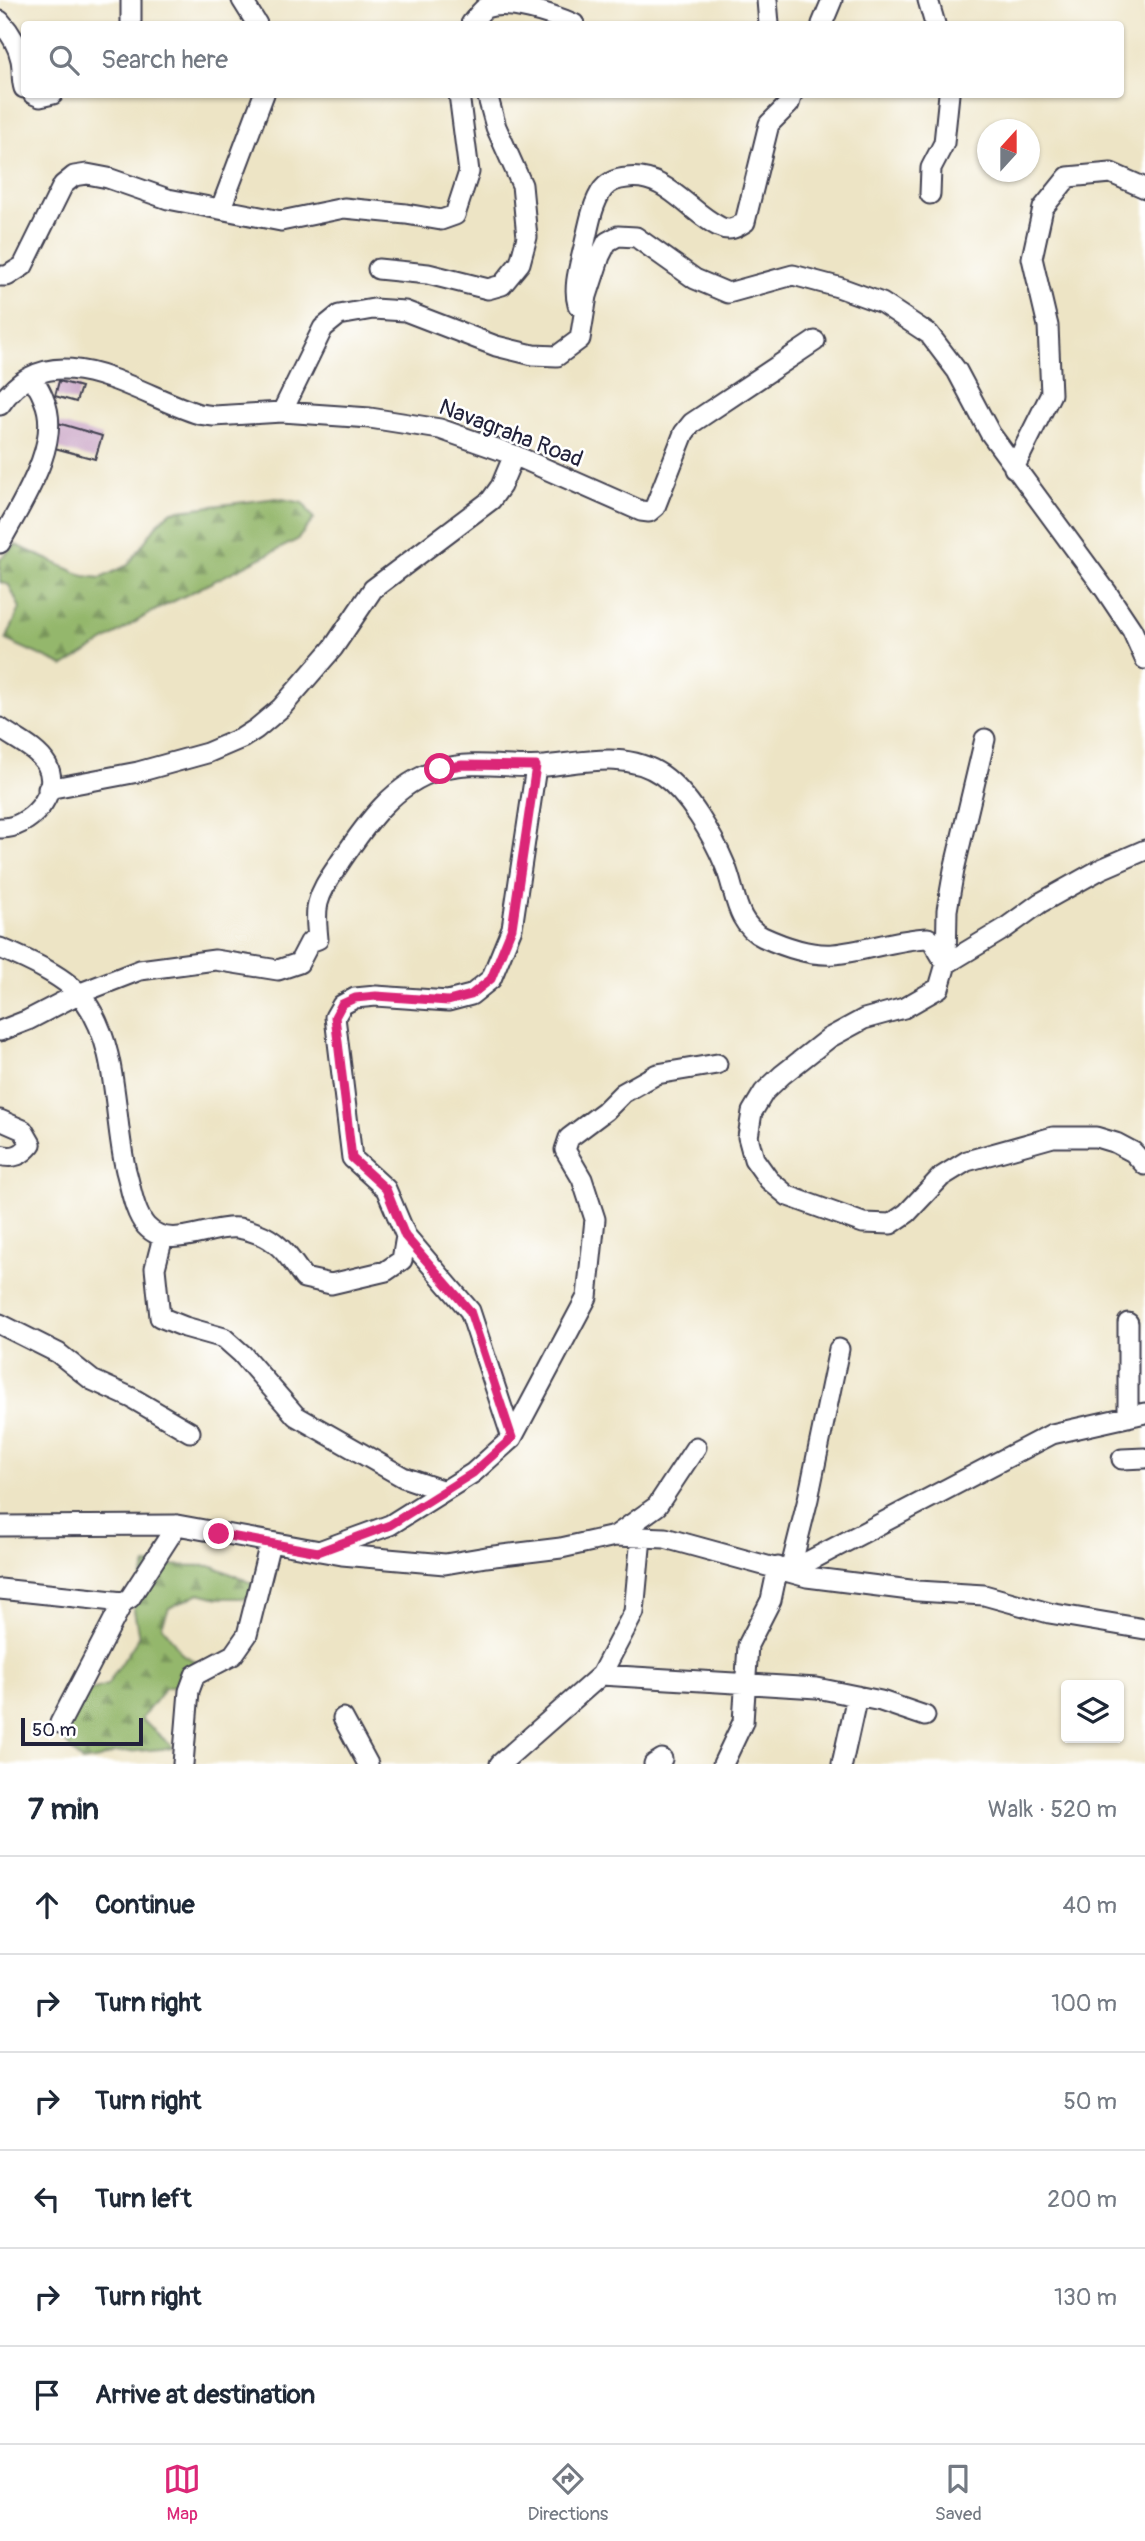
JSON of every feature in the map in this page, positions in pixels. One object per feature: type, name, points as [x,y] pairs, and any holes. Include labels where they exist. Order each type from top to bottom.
[{"type":"street","points":[[131,0],[131,21]]},
{"type":"street","points":[[242,0],[255,21]]},
{"type":"street","points":[[823,21],[832,0]]},
{"type":"street","points":[[928,0],[934,21]]},
{"type":"street","points":[[484,16],[498,2],[514,2],[567,21]]},
{"type":"street","points":[[0,21],[12,34],[21,60]]},
{"type":"street","points":[[220,208],[262,98]]},
{"type":"street","points":[[0,276],[7,276],[23,266],[62,186],[74,176],[87,174],[108,178],[168,199],[281,221],[344,208],[440,220],[455,215],[470,172],[460,98]]},
{"type":"street","points":[[378,269],[428,274],[488,289],[502,285],[520,262],[527,237],[522,185],[496,127],[488,98]]},
{"type":"street","points":[[582,320],[575,295],[580,263],[587,232],[603,190],[616,179],[638,176],[661,184],[721,228],[734,229],[745,222],[769,124],[789,104],[791,98]]},
{"type":"street","points":[[930,194],[931,168],[944,143],[949,98]]},
{"type":"street","points":[[1014,468],[1051,394],[1048,326],[1032,258],[1044,208],[1068,177],[1111,173],[1145,188]]},
{"type":"street","points":[[282,412],[323,328],[339,315],[373,309],[405,311],[496,346],[533,355],[557,356],[580,339],[582,320],[600,256],[607,242],[618,236],[636,237],[695,279],[728,293],[793,275],[838,287],[882,303],[929,334],[957,371],[990,433],[1014,468],[1132,630],[1145,659]]},
{"type":"street","name":"Navagraha Road","points":[[0,405],[19,382],[38,373],[70,367],[98,374],[198,414],[214,416],[282,412],[414,424],[440,429],[514,456],[641,511],[649,512],[655,507],[684,433],[692,423],[815,341]]},
{"type":"street","points":[[0,543],[35,477],[48,441],[50,417],[46,405],[37,385],[27,379]]},
{"type":"street","points":[[48,789],[138,772],[195,756],[226,745],[256,729],[281,708],[333,648],[373,589],[491,500],[501,486],[514,456]]},
{"type":"street","points":[[0,728],[33,750],[48,766],[50,777],[43,807],[20,825],[0,828]]},
{"type":"street","points":[[985,739],[954,870],[947,911],[946,964],[939,988],[904,1008],[864,1019],[830,1038],[782,1075],[764,1092],[752,1112],[748,1136],[754,1159],[769,1180],[788,1196],[863,1223],[891,1224],[907,1213],[941,1177],[967,1161],[1053,1137],[1096,1137],[1116,1143],[1133,1152],[1145,1165]]},
{"type":"street","points":[[0,1031],[78,994],[140,970],[215,960],[278,970],[299,963],[310,942],[318,939],[316,914],[323,889],[382,806],[400,790],[422,777],[440,769],[462,765],[536,766],[618,759],[646,766],[677,787],[703,824],[727,868],[740,916],[748,927],[761,936],[810,954],[834,954],[912,938],[928,938],[946,964]]},
{"type":"street","points":[[512,1438],[470,1311],[405,1236],[386,1189],[352,1158],[335,1017],[342,1004],[355,998],[376,996],[448,1001],[471,995],[491,979],[512,928],[536,766]]},
{"type":"street","points":[[946,964],[1004,929],[1040,903],[1101,869],[1145,850]]},
{"type":"street","points":[[0,948],[43,967],[78,994],[84,999],[99,1025],[108,1059],[122,1154],[134,1200],[146,1225],[163,1237],[238,1228],[263,1236],[285,1251],[304,1278],[331,1284],[387,1272],[402,1259],[405,1236]]},
{"type":"street","points":[[318,1552],[390,1525],[473,1473],[512,1438],[587,1297],[595,1219],[582,1179],[565,1150],[569,1138],[605,1111],[623,1093],[657,1074],[717,1065]]},
{"type":"street","points":[[0,1120],[23,1130],[32,1144],[25,1152],[11,1158],[0,1155]]},
{"type":"street","points":[[163,1237],[155,1268],[160,1317],[224,1338],[242,1354],[296,1416],[403,1476],[444,1491]]},
{"type":"street","points":[[784,1569],[1052,1434],[1136,1415],[1128,1323]]},
{"type":"street","points":[[0,1324],[58,1353],[92,1380],[132,1398],[190,1432]]},
{"type":"street","points":[[723,1764],[743,1722],[748,1646],[772,1600],[784,1569],[839,1349]]},
{"type":"street","points":[[615,1536],[657,1506],[696,1447]]},
{"type":"street","points":[[1122,1459],[1145,1458]]},
{"type":"street","points":[[0,1526],[177,1525],[318,1552],[445,1564],[561,1548],[615,1536],[664,1538],[807,1577],[918,1591],[984,1595],[1049,1613],[1145,1629]]},
{"type":"street","points":[[60,1723],[123,1602],[130,1598],[177,1525]]},
{"type":"street","points":[[500,1764],[601,1675],[634,1612],[641,1537]]},
{"type":"street","points":[[183,1764],[189,1691],[195,1675],[233,1655],[247,1635],[270,1544]]},
{"type":"street","points":[[0,1590],[123,1602]]},
{"type":"street","points":[[601,1675],[817,1688],[858,1696],[925,1716]]},
{"type":"street","points":[[842,1764],[858,1696]]},
{"type":"street","points":[[343,1718],[368,1764]]},
{"type":"green space","points":[[277,498],[303,503],[314,519],[297,540],[152,612],[64,666],[6,640],[20,608],[9,585],[0,582],[0,559],[16,545],[84,576],[101,578],[128,565],[158,523],[172,511]]},
{"type":"green space","points":[[146,1565],[213,1566],[263,1588],[249,1598],[218,1598],[199,1593],[169,1608],[162,1625],[182,1654],[197,1662],[183,1685],[165,1688],[141,1719],[174,1748],[114,1753],[82,1762],[61,1734],[57,1720],[58,1701],[107,1685],[139,1637],[133,1605]]},
{"type":"building","points":[[59,381],[81,387],[76,402],[55,396]]},
{"type":"building","points":[[58,423],[102,436],[95,459],[51,447]]},
{"type":"route","points":[[219,1534],[318,1552],[390,1525],[473,1473],[512,1438],[470,1311],[405,1236],[386,1189],[352,1158],[346,1127],[345,1085],[335,1017],[342,1004],[355,998],[376,996],[448,1001],[471,995],[491,979],[512,928],[536,766],[462,765],[440,769]]}]
